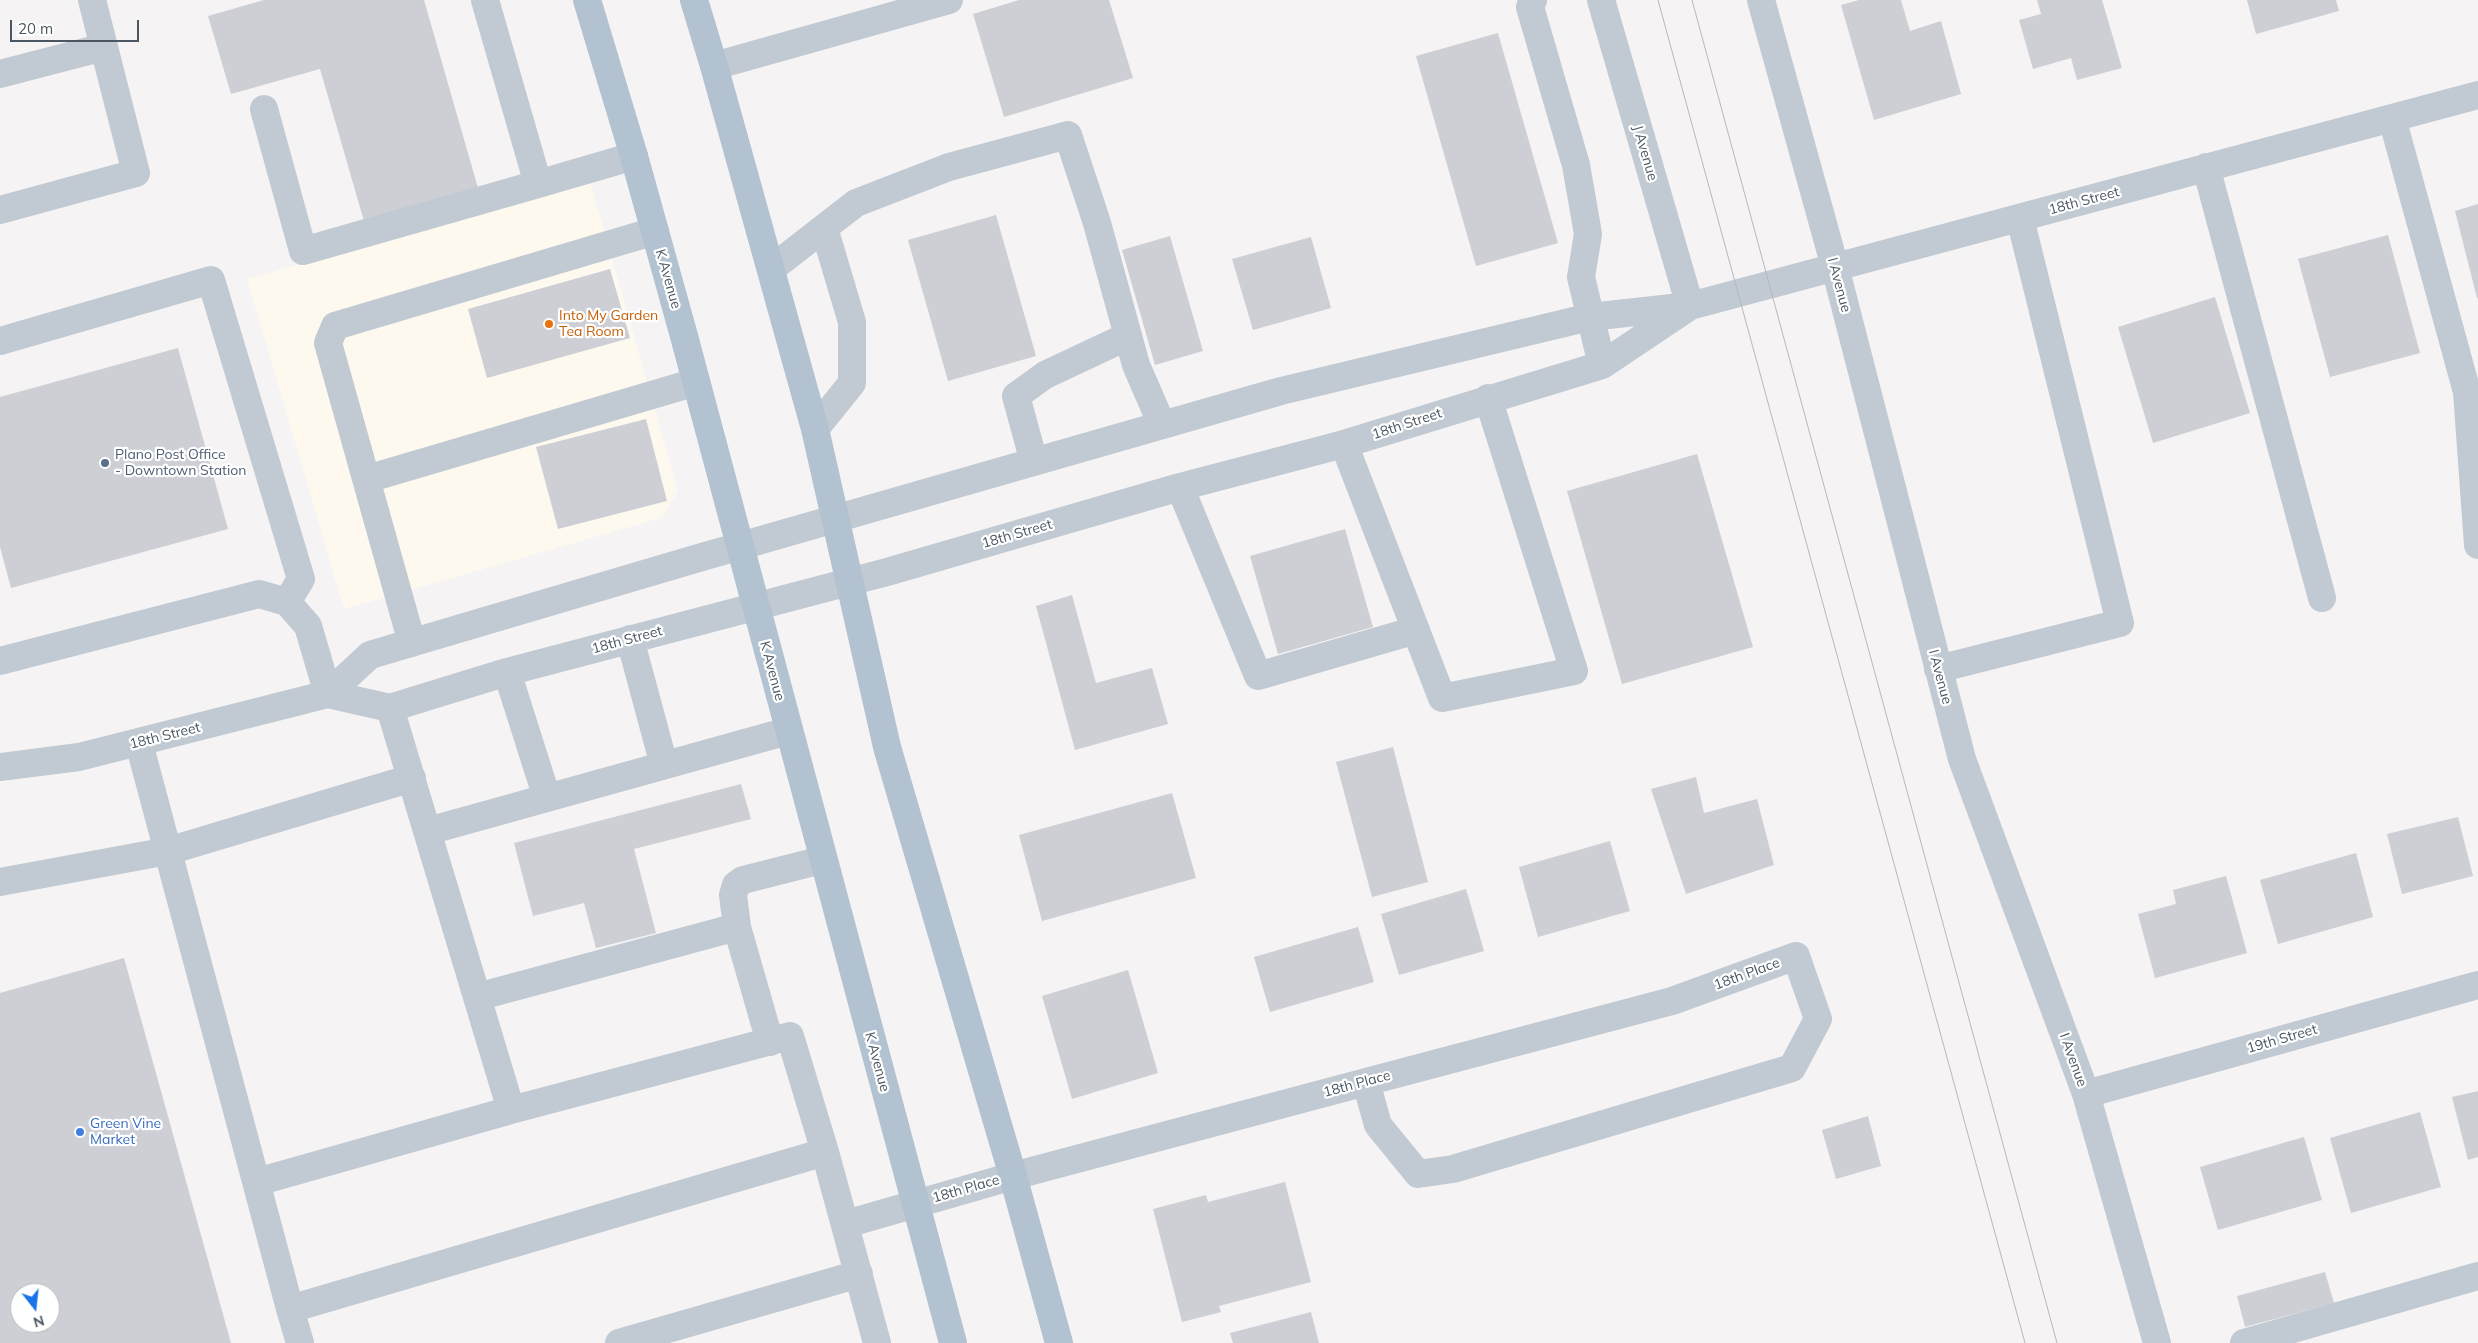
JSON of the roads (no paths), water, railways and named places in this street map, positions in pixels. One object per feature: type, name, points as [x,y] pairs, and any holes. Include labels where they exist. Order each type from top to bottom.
[{"type":"main road","name":"K Avenue","points":[[587,0],[634,156],[696,382],[822,860],[953,1343]]},
{"type":"main road","points":[[694,0],[815,429],[887,747],[1013,1176],[1058,1343]]},
{"type":"street","points":[[0,210],[136,173],[92,0]]},
{"type":"street","points":[[485,0],[538,184]]},
{"type":"street","points":[[714,66],[949,0]]},
{"type":"street","points":[[1533,0],[1530,7],[1576,165],[1588,234],[1581,277],[1602,364]]},
{"type":"street","name":"J Avenue","points":[[1601,0],[1690,306]]},
{"type":"street","name":"I Avenue","points":[[1761,0],[1835,267],[1962,759],[2086,1094],[2158,1343]]},
{"type":"street","points":[[0,74],[104,47]]},
{"type":"street","name":"18th Street","points":[[328,694],[370,655],[740,546],[1281,391],[1590,317],[1690,306],[2478,95]]},
{"type":"street","points":[[264,109],[303,251],[634,156]]},
{"type":"street","points":[[2392,118],[2467,392],[2478,545]]},
{"type":"street","points":[[771,269],[856,203],[949,167],[1068,135],[1096,223],[1136,365],[1162,425]]},
{"type":"street","points":[[2206,168],[2322,598]]},
{"type":"street","points":[[1938,669],[2120,623],[2020,218]]},
{"type":"street","points":[[815,429],[852,383],[852,322],[824,228]]},
{"type":"street","points":[[412,643],[328,343],[335,326],[654,230]]},
{"type":"street","points":[[0,341],[211,280],[301,579],[288,602]]},
{"type":"street","name":"18th Street","points":[[0,767],[79,757],[328,694],[390,708],[507,672],[850,582],[1180,487],[1344,444],[1602,364],[1690,306]]},
{"type":"street","points":[[1034,462],[1016,396],[1045,375],[1128,336]]},
{"type":"street","points":[[367,479],[696,382]]},
{"type":"street","points":[[1344,444],[1442,698],[1574,671],[1488,398]]},
{"type":"street","points":[[1180,487],[1258,676],[1416,630]]},
{"type":"street","points":[[0,661],[259,594],[288,602],[308,626],[328,694]]},
{"type":"street","points":[[630,639],[664,765]]},
{"type":"street","points":[[507,672],[547,798]]},
{"type":"street","points":[[390,708],[510,1110]]},
{"type":"street","points":[[428,831],[788,731]]},
{"type":"street","points":[[139,743],[300,1343]]},
{"type":"street","points":[[0,882],[168,851],[412,778]]},
{"type":"street","points":[[770,1042],[736,927],[733,895],[736,885],[743,880],[822,860]]},
{"type":"street","points":[[477,997],[736,927]]},
{"type":"street","name":"18th Place","points":[[846,1224],[1013,1176],[1366,1082],[1672,1001],[1796,956],[1818,1019],[1792,1068],[1453,1169],[1418,1174],[1378,1125],[1366,1082]]},
{"type":"street","name":"19th Street","points":[[2086,1094],[2478,985]]},
{"type":"street","points":[[257,1182],[510,1110],[790,1036],[846,1224],[877,1343]]},
{"type":"street","points":[[290,1309],[825,1152]]},
{"type":"street","points":[[619,1343],[859,1274]]},
{"type":"street","points":[[2244,1343],[2478,1276]]},
{"type":"tram line","points":[[1658,0],[2025,1343]]},
{"type":"tram line","points":[[1692,0],[2057,1343]]},
{"type":"place","name":"Into My Garden Tea Room","points":[[549,324]]},
{"type":"place","name":"Plano Post Office - Downtown Station","points":[[105,463]]},
{"type":"place","name":"Green Vine Market","points":[[80,1132]]}]
